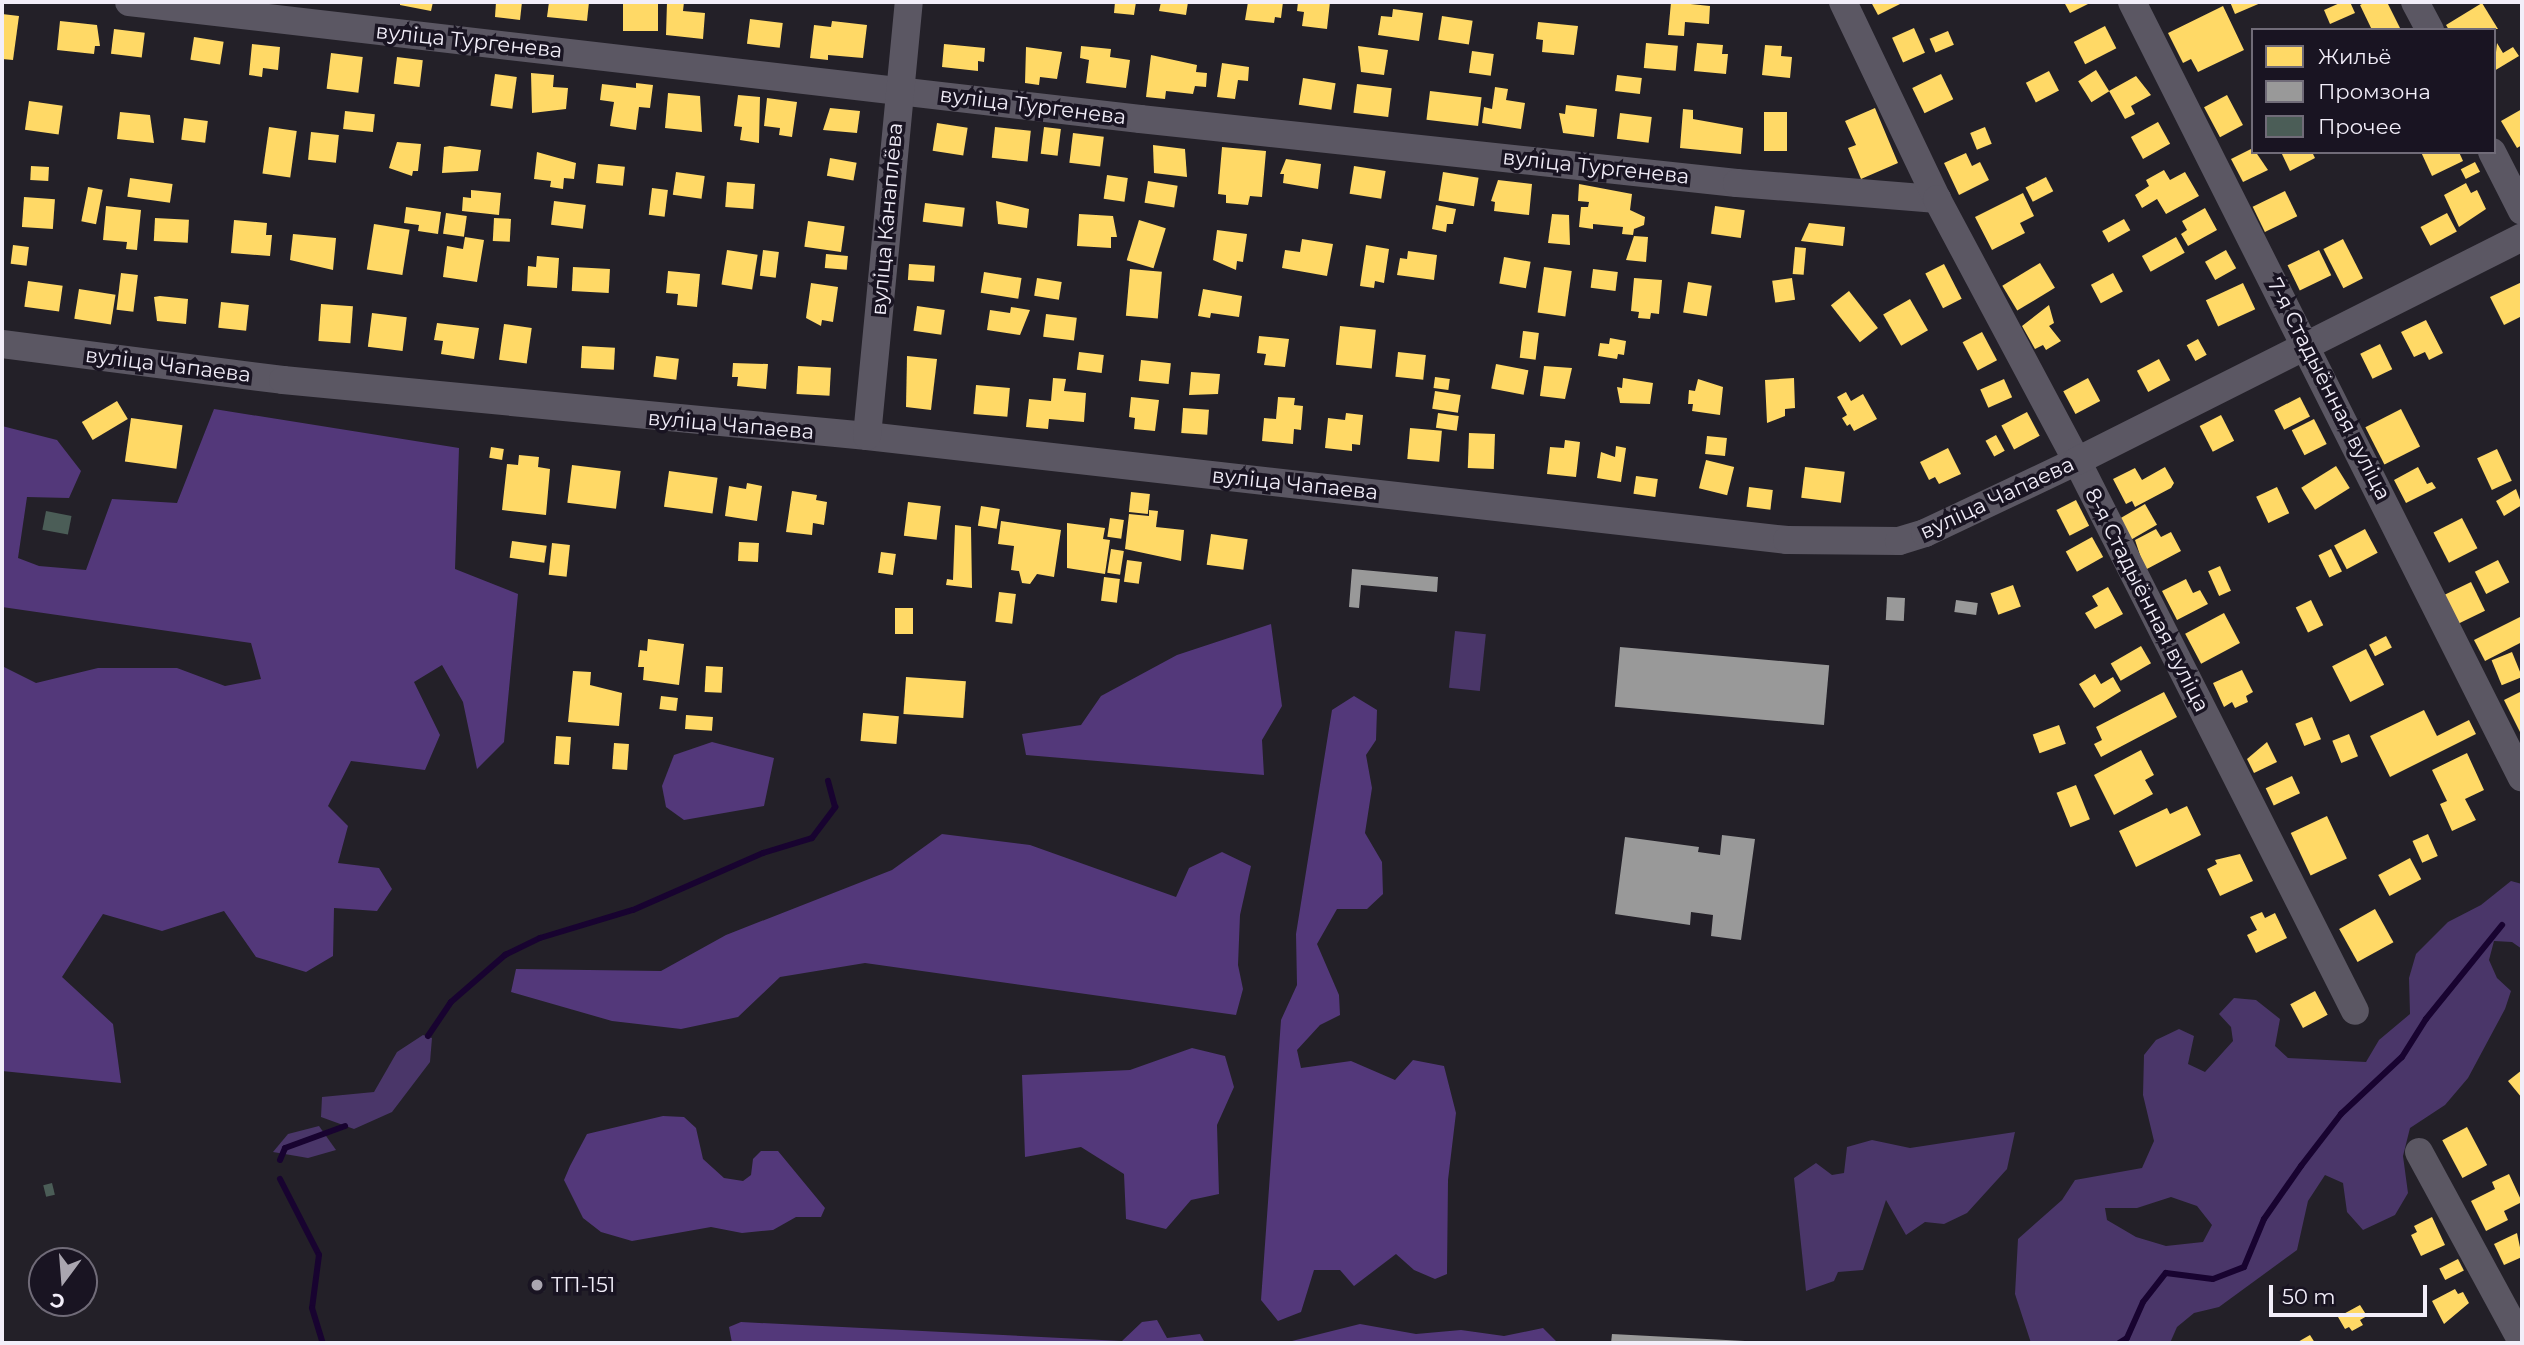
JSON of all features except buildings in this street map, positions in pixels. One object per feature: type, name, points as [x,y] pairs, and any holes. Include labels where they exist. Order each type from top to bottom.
[{"type":"street","name":"вуліца Тургенева","points":[[129,2],[899,91],[1737,183],[1937,200]]},
{"type":"street","name":"вуліца Канаплёва","points":[[867,436],[909,2]]},
{"type":"street","name":"8-я Стадыённая вуліца","points":[[1843,2],[1937,200],[2077,461],[2355,1011]]},
{"type":"street","name":"7-я Стадыённая вуліца","points":[[2132,2],[2307,345],[2522,778]]},
{"type":"street","points":[[2415,2],[2429,28]]},
{"type":"street","points":[[2493,154],[2522,211]]},
{"type":"street","name":"вуліца Чапаева","points":[[2,344],[283,380],[867,436],[1812,542],[1899,541],[1924,533],[2077,461],[2522,237]]},
{"type":"street","points":[[2419,1152],[2522,1342]]},
{"type":"shaded area","points":[[214,409],[459,448],[455,569],[518,594],[504,742],[477,769],[463,702],[442,665],[414,682],[440,735],[425,770],[351,761],[328,806],[348,826],[338,863],[379,868],[392,889],[377,911],[334,908],[333,956],[306,972],[256,957],[224,911],[162,931],[103,914],[62,977],[113,1024],[121,1083],[2,1071],[2,666],[36,683],[98,668],[177,668],[225,686],[261,679],[251,643],[2,607],[2,426],[57,440],[81,471],[69,498],[27,497],[18,558],[39,566],[86,570],[112,499],[177,503]]},
{"type":"shaded area","points":[[1271,624],[1282,706],[1262,740],[1264,775],[1026,755],[1022,734],[1081,725],[1101,696],[1177,655]]},
{"type":"shaded area","points":[[1455,631],[1486,634],[1480,691],[1449,688]]},
{"type":"shaded area","points":[[1354,696],[1377,710],[1376,740],[1366,755],[1372,788],[1365,833],[1382,862],[1383,894],[1367,909],[1337,909],[1317,944],[1339,995],[1340,1015],[1320,1025],[1297,1050],[1301,1068],[1351,1061],[1395,1080],[1413,1060],[1444,1066],[1456,1113],[1448,1180],[1447,1274],[1435,1279],[1414,1270],[1396,1254],[1354,1286],[1340,1270],[1314,1270],[1301,1312],[1278,1321],[1261,1300],[1281,1020],[1297,985],[1296,934],[1332,710]]},
{"type":"shaded area","points":[[712,742],[774,758],[764,806],[684,820],[666,807],[662,786],[674,755]]},
{"type":"shaded area","points":[[942,834],[1030,845],[1176,897],[1189,868],[1222,852],[1251,866],[1240,915],[1238,965],[1243,989],[1236,1015],[865,963],[780,977],[738,1017],[681,1029],[612,1021],[511,992],[516,969],[661,971],[726,935],[892,870]]},
{"type":"shaded area","points":[[2511,881],[2522,884],[2522,949],[2512,942],[2494,941],[2489,960],[2497,978],[2511,991],[2505,1009],[2468,1078],[2445,1105],[2410,1128],[2403,1156],[2408,1193],[2395,1215],[2363,1230],[2347,1212],[2343,1183],[2325,1175],[2308,1201],[2297,1250],[2219,1307],[2194,1313],[2177,1327],[2170,1343],[2031,1343],[2015,1294],[2018,1239],[2062,1200],[2075,1180],[2142,1168],[2154,1141],[2143,1095],[2144,1055],[2156,1040],[2179,1029],[2194,1036],[2188,1064],[2205,1072],[2233,1041],[2231,1027],[2219,1014],[2234,998],[2256,1000],[2280,1019],[2275,1046],[2288,1058],[2366,1062],[2379,1040],[2410,1014],[2409,978],[2416,954],[2448,922],[2481,905]],"holes":[[[2171,1197],[2197,1206],[2212,1225],[2203,1242],[2166,1246],[2136,1237],[2107,1220],[2105,1208],[2137,1208]]]},
{"type":"shaded area","points":[[423,1035],[432,1038],[430,1062],[392,1112],[354,1129],[321,1117],[322,1097],[374,1092],[397,1052]]},
{"type":"shaded area","points":[[1192,1048],[1225,1056],[1234,1087],[1217,1125],[1219,1194],[1191,1200],[1166,1229],[1126,1219],[1124,1174],[1081,1147],[1025,1157],[1022,1075],[1130,1070]]},
{"type":"shaded area","points":[[663,1116],[684,1117],[696,1128],[703,1159],[724,1178],[743,1181],[751,1175],[753,1159],[761,1151],[778,1151],[825,1208],[821,1217],[796,1217],[773,1230],[742,1233],[711,1227],[632,1241],[601,1232],[583,1218],[564,1180],[587,1134]]},
{"type":"shaded area","points":[[319,1126],[336,1150],[308,1158],[273,1152],[288,1134]]},
{"type":"shaded area","points":[[2015,1132],[2007,1169],[1967,1213],[1944,1224],[1925,1222],[1906,1235],[1886,1200],[1863,1270],[1838,1272],[1834,1281],[1806,1291],[1794,1178],[1816,1163],[1832,1175],[1844,1173],[1847,1147],[1872,1140],[1910,1148]]},
{"type":"shaded area","points":[[1157,1320],[1167,1338],[1200,1334],[1205,1343],[732,1343],[729,1327],[741,1322],[1122,1341],[1142,1322]]},
{"type":"shaded area","points":[[1360,1324],[1416,1334],[1461,1330],[1504,1336],[1543,1328],[1558,1343],[1284,1343]]},
{"type":"waterway","points":[[428,1036],[451,1002],[505,955],[540,938],[633,910],[763,853],[812,838],[835,807],[828,781]]},
{"type":"waterway","points":[[2119,1343],[2127,1338],[2143,1302],[2166,1273],[2213,1279],[2244,1267],[2264,1219],[2301,1166],[2341,1114],[2402,1057],[2426,1019],[2502,925]]},
{"type":"waterway","points":[[280,1160],[285,1148],[345,1126]]},
{"type":"waterway","points":[[280,1179],[319,1255],[312,1308],[323,1343]]},
{"type":"place","name":"ТП-151","points":[[537,1285]]}]
